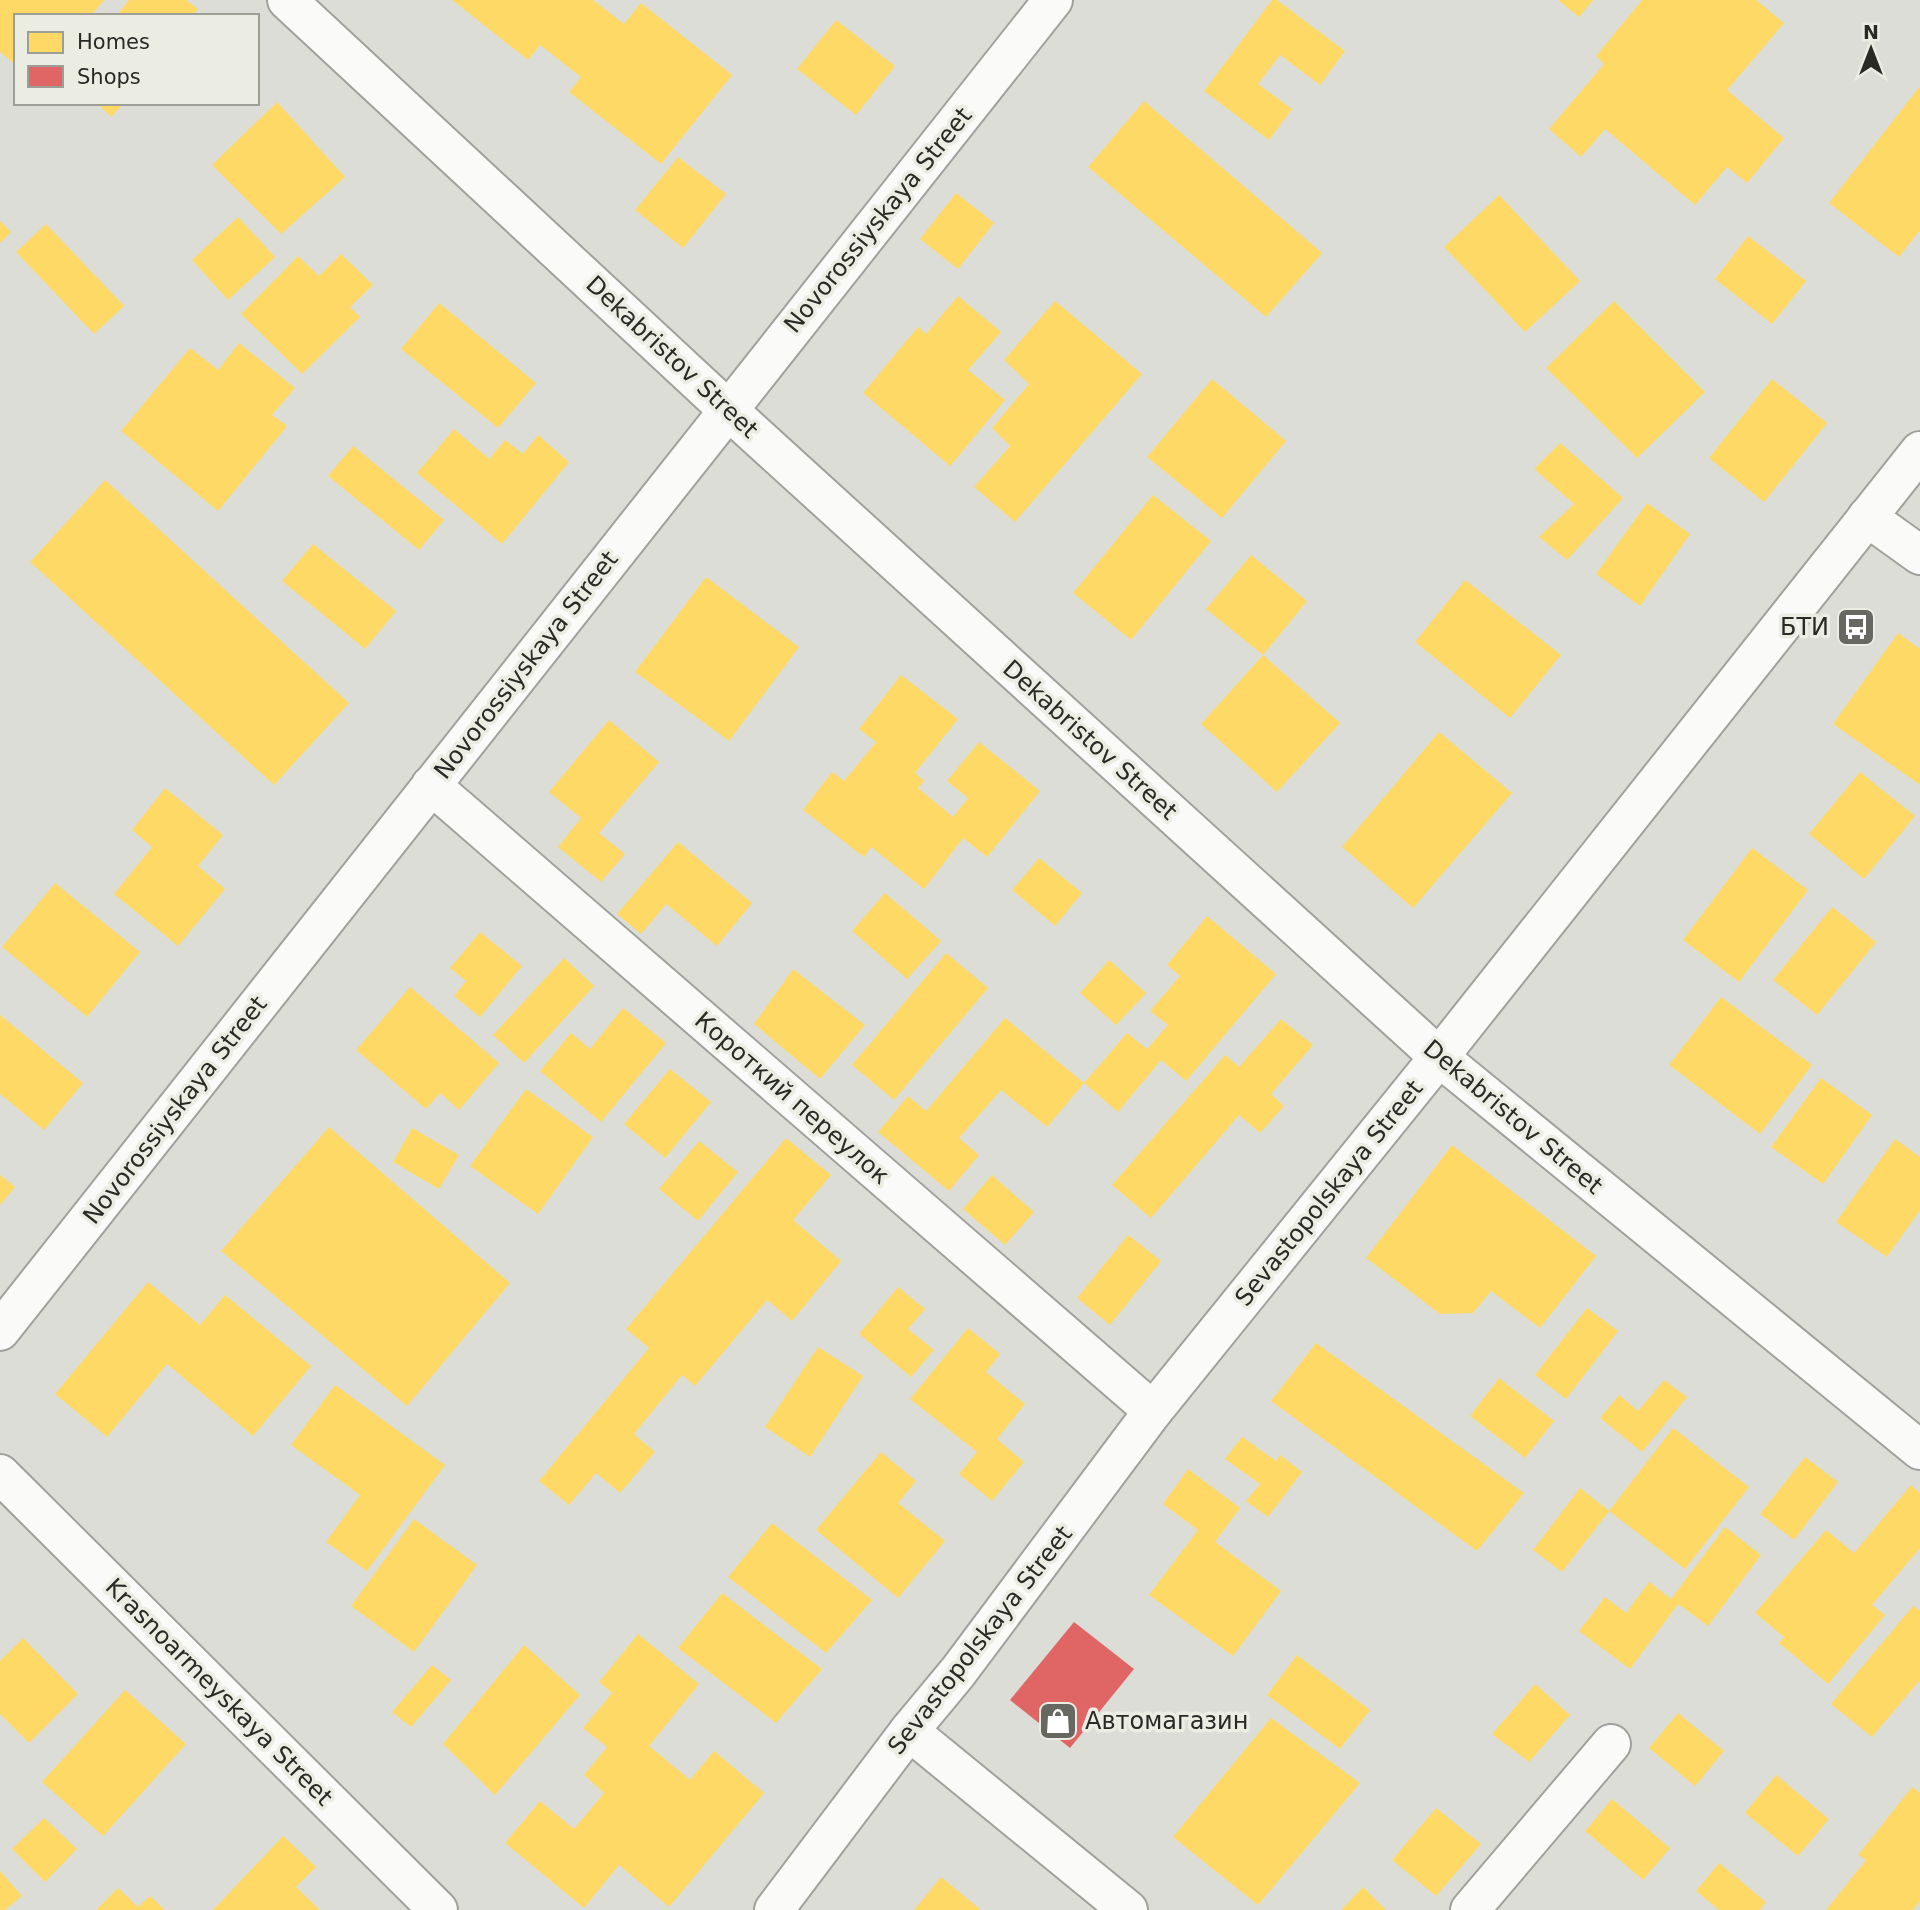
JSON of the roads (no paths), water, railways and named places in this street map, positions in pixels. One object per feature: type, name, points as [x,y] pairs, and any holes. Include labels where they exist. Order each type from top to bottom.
[{"type":"street","name":"Dekabristov Street","points":[[287,0],[728,410],[1439,1057],[1920,1450]]},
{"type":"street","name":"Novorossiyskaya Street","points":[[0,1331],[1054,0]]},
{"type":"street","name":"Sevastopolskaya Street","points":[[774,1910],[909,1731],[958,1672],[1153,1411],[1439,1057],[1920,451]]},
{"type":"street","points":[[1867,517],[1920,555]]},
{"type":"street","name":"Короткий переулок","points":[[431,785],[1153,1411]]},
{"type":"street","name":"Krasnoarmeyskaya Street","points":[[0,1474],[438,1910]]},
{"type":"street","points":[[909,1731],[1128,1910]]},
{"type":"street","points":[[1470,1910],[1611,1744]]},
{"type":"place","name":"БТИ","points":[[1856,627]]},
{"type":"place","name":"Автомагазин","points":[[1058,1721]]}]
